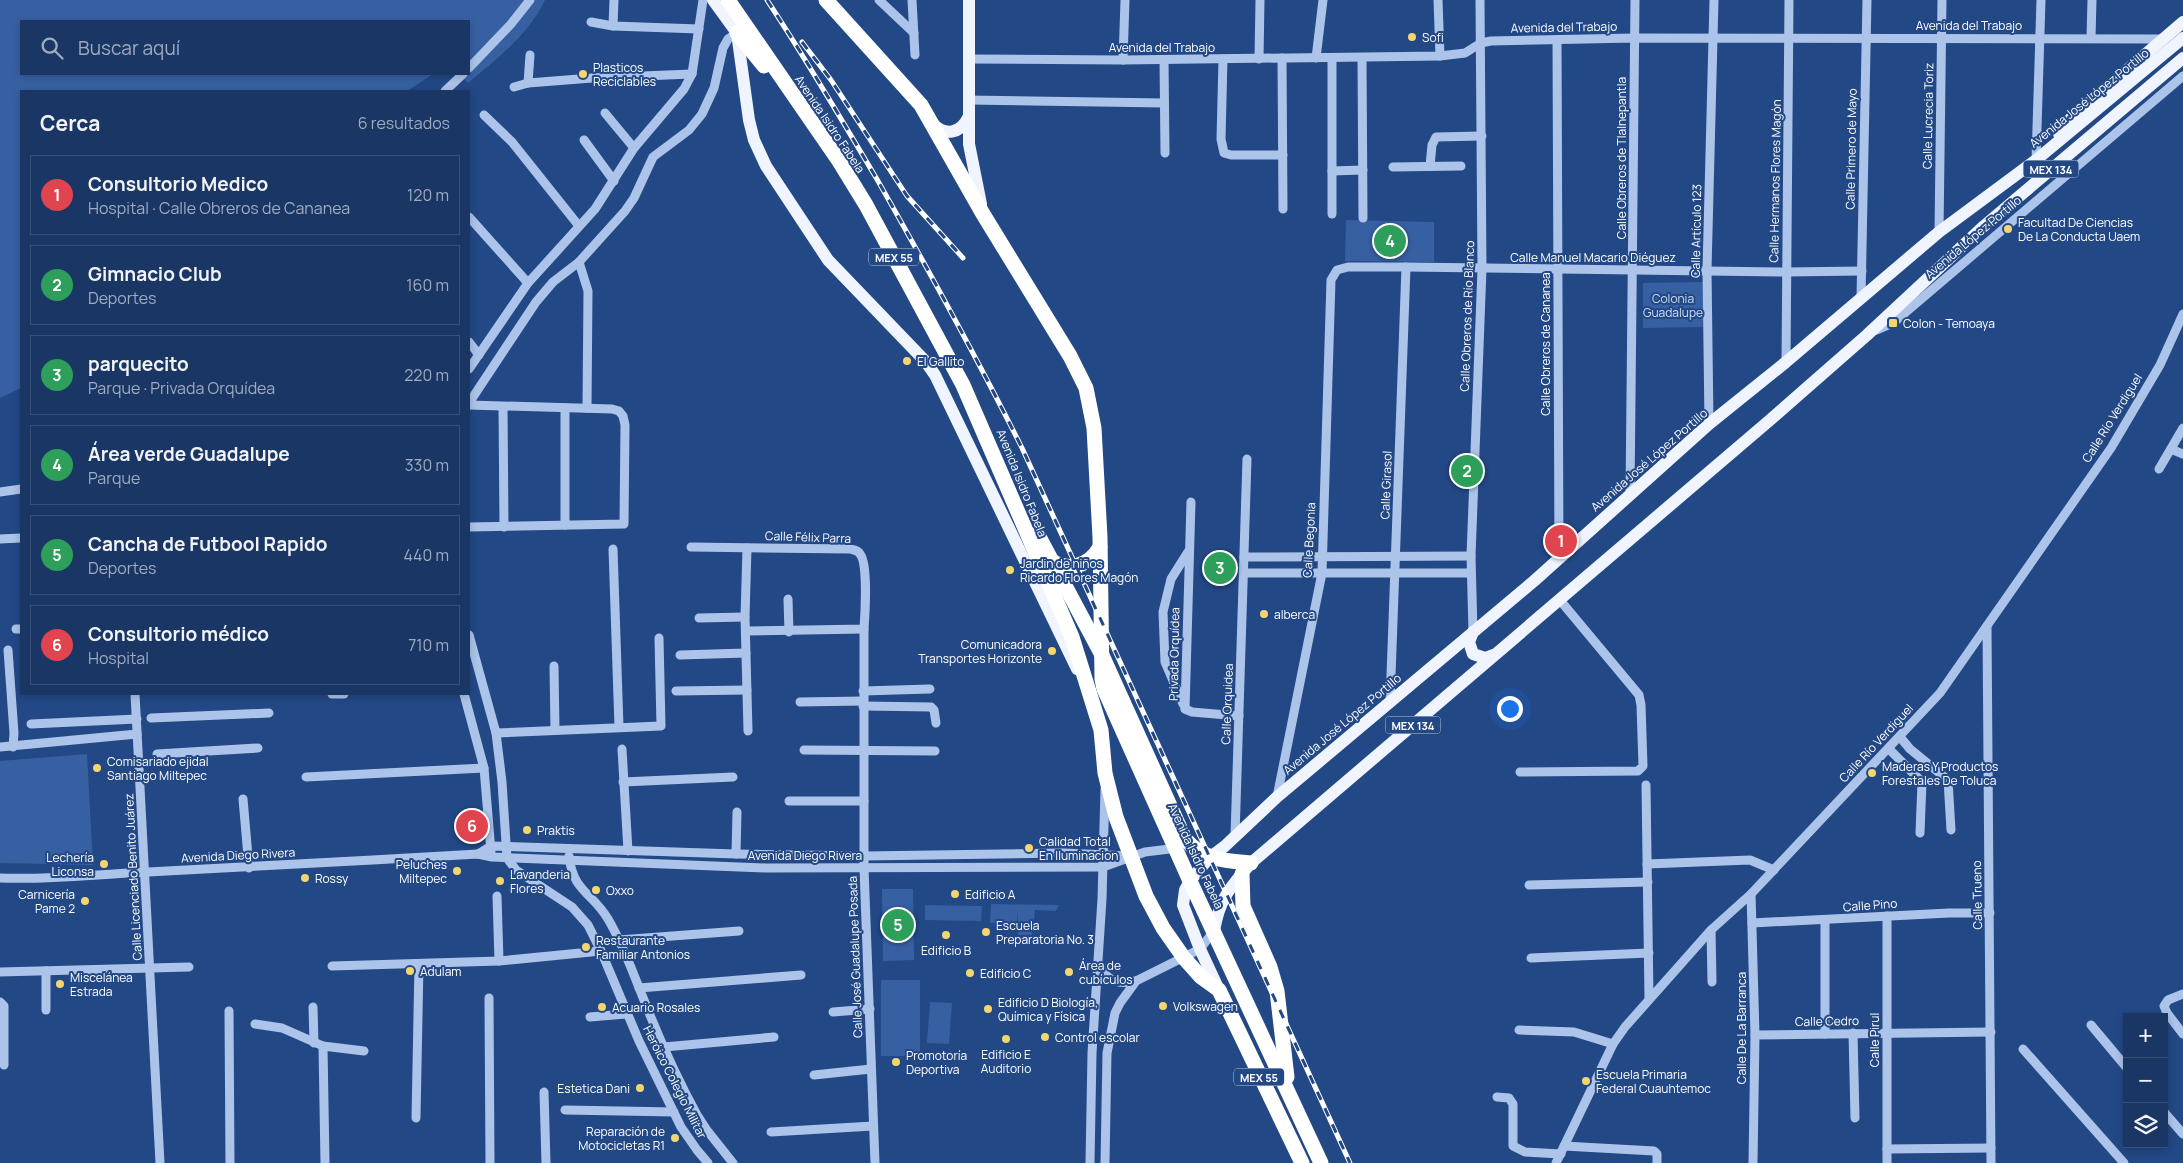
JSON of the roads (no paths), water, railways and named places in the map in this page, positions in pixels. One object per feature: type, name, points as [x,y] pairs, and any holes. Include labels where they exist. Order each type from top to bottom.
[{"type":"highway","name":"Avenida Isidro Fabela","points":[[728,0],[839,161],[866,205],[963,385],[986,434],[1007,489],[1072,637],[1101,730],[1106,773],[1116,818],[1151,907],[1184,958],[1201,977],[1219,990],[1302,1163]]},
{"type":"highway","name":"Avenida Isidro Fabela","points":[[826,0],[908,90],[933,124],[983,214],[1070,356],[1086,388],[1094,428],[1104,689],[1190,881],[1321,1163]]},
{"type":"highway","points":[[737,33],[759,62],[789,89]]},
{"type":"highway","points":[[986,434],[1002,462],[1049,559],[1102,655],[1185,839],[1209,858],[1246,868],[1243,906],[1270,967],[1277,991],[1288,1091]]},
{"type":"highway","points":[[1049,559],[1061,566],[1080,565],[1091,560],[1100,547]]},
{"type":"main road","name":"MEX 55","points":[[713,0],[737,33],[754,140],[766,166],[828,260],[926,362],[935,375],[1090,698]]},
{"type":"main road","points":[[969,0],[968,118],[971,162],[983,214]]},
{"type":"main road","points":[[2051,146],[2071,118],[2183,22]]},
{"type":"main road","name":"Avenida José López Portillo","points":[[1219,990],[1184,910],[1183,898],[1190,881],[1209,858],[1225,846],[1277,797],[1559,558],[1709,424],[1786,362],[1939,232],[2036,160],[2183,38]]},
{"type":"main road","name":"MEX 134","points":[[1214,930],[1218,911],[1225,893],[1246,868],[1770,420],[2029,187],[2183,58]]},
{"type":"main road","points":[[933,124],[942,131],[950,132],[959,129],[968,118]]},
{"type":"main road","points":[[1473,632],[1469,642],[1473,654],[1481,658],[1493,655]]},
{"type":"street","points":[[470,67],[511,24],[530,0]]},
{"type":"street","points":[[613,26],[614,0]]},
{"type":"street","points":[[470,368],[528,283],[595,209],[634,148],[675,100],[692,74],[704,0]]},
{"type":"street","points":[[879,0],[914,34]]},
{"type":"street","points":[[912,0],[915,55]]},
{"type":"street","points":[[1123,60],[1125,0]]},
{"type":"street","points":[[1259,59],[1260,0]]},
{"type":"street","points":[[1316,58],[1323,0]]},
{"type":"street","points":[[1438,0],[1440,56]]},
{"type":"street","name":"Calle Obreros de Río Blanco","points":[[1473,632],[1471,556],[1482,269],[1480,0]]},
{"type":"street","name":"Calle Obreros de Tlalnepantla","points":[[1630,495],[1635,0]]},
{"type":"street","name":"Calle Artículo 123","points":[[1709,424],[1707,270],[1714,0]]},
{"type":"street","name":"Calle Hermanos Flores Magón","points":[[1786,362],[1788,38],[1790,0]]},
{"type":"street","name":"Calle Primero de Mayo","points":[[1861,298],[1867,0]]},
{"type":"street","name":"Calle Lucrecia Toriz","points":[[1939,232],[1942,0]]},
{"type":"street","points":[[2036,160],[2041,0]]},
{"type":"street","points":[[2091,38],[2092,0]]},
{"type":"street","points":[[591,22],[613,26],[700,29]]},
{"type":"street","points":[[470,402],[536,302],[558,278],[579,262],[625,211],[634,198],[653,157],[689,130],[702,114],[714,88],[723,48],[728,38],[737,33]]},
{"type":"street","name":"Avenida del Trabajo","points":[[969,59],[1164,60],[1440,56],[1465,52],[1481,43],[1500,40],[1634,38],[2163,39]]},
{"type":"street","name":"Calle Obreros de Cananea","points":[[1557,40],[1559,558]]},
{"type":"street","points":[[528,84],[530,55]]},
{"type":"street","points":[[1282,58],[1284,209]]},
{"type":"street","points":[[1332,58],[1332,214]]},
{"type":"street","points":[[1362,58],[1363,218]]},
{"type":"street","points":[[1223,59],[1221,139],[1224,153],[1231,155],[1283,155]]},
{"type":"street","points":[[1164,60],[1165,153]]},
{"type":"street","points":[[514,87],[592,78],[692,74]]},
{"type":"street","points":[[446,90],[462,75]]},
{"type":"street","name":"Avenida López Portillo","points":[[1867,334],[1893,323],[2183,76]]},
{"type":"street","points":[[968,100],[1164,103]]},
{"type":"street","points":[[604,113],[634,148]]},
{"type":"street","points":[[484,115],[512,142],[580,226]]},
{"type":"street","points":[[1430,166],[1432,145],[1436,137],[1482,136]]},
{"type":"street","points":[[584,140],[614,181]]},
{"type":"street","points":[[1393,167],[1461,166]]},
{"type":"street","points":[[1332,171],[1363,170]]},
{"type":"street","points":[[470,218],[528,283]]},
{"type":"street","points":[[579,262],[588,290],[587,408]]},
{"type":"street","name":"Calle Girasol","points":[[1390,703],[1406,267]]},
{"type":"street","name":"Calle Manuel Macario Diéguez","points":[[1331,280],[1337,270],[1343,268],[1862,271]]},
{"type":"street","name":"Calle Begonia","points":[[1277,797],[1322,573],[1331,280]]},
{"type":"street","name":"Calle Río Verdiguel","points":[[1556,1163],[1612,1044],[1649,999],[1711,930],[1751,894],[1900,738],[1940,692],[2110,448],[2160,365],[2183,314]]},
{"type":"street","points":[[470,343],[479,355]]},
{"type":"street","points":[[470,404],[503,407],[612,409],[619,411],[623,416],[626,436],[624,524],[470,527]]},
{"type":"street","points":[[503,407],[504,526]]},
{"type":"street","points":[[565,408],[565,525]]},
{"type":"street","points":[[2159,469],[2183,428]]},
{"type":"street","points":[[2171,448],[2183,454]]},
{"type":"street","points":[[1247,459],[1244,573],[1471,573]]},
{"type":"street","points":[[0,492],[20,489]]},
{"type":"street","name":"Privada Orquídea","points":[[1185,709],[1191,502]]},
{"type":"street","points":[[0,539],[20,538]]},
{"type":"street","name":"Calle Félix Parra","points":[[691,547],[850,548],[859,552],[864,565],[865,617]]},
{"type":"street","points":[[613,548],[619,727]]},
{"type":"street","points":[[747,548],[745,617],[748,731]]},
{"type":"street","name":"Privada Orquídea","points":[[1185,709],[1165,662],[1162,612],[1171,579],[1189,550]]},
{"type":"street","points":[[1244,557],[1471,556]]},
{"type":"street","name":"Calle Orquidea","points":[[1235,836],[1244,573]]},
{"type":"street","points":[[788,599],[789,632]]},
{"type":"street","points":[[1520,772],[1638,771],[1643,766],[1639,695],[1559,599]]},
{"type":"street","points":[[699,618],[745,617]]},
{"type":"street","name":"Calle José Guadalupe Posada","points":[[865,617],[863,691],[864,868],[875,1163]]},
{"type":"street","name":"Calle Trueno","points":[[1987,626],[1990,1163]]},
{"type":"street","points":[[746,631],[789,632],[864,629]]},
{"type":"street","points":[[496,733],[660,726],[658,638]]},
{"type":"street","points":[[470,639],[496,733],[502,782],[507,858]]},
{"type":"street","points":[[8,650],[14,733],[12,747]]},
{"type":"street","points":[[680,655],[746,653]]},
{"type":"street","points":[[554,666],[555,730]]},
{"type":"street","points":[[863,691],[930,689]]},
{"type":"street","points":[[676,691],[747,690]]},
{"type":"street","name":"Calle Licenciado Benito Juárez","points":[[135,695],[160,1163]]},
{"type":"street","points":[[464,695],[484,768],[492,857]]},
{"type":"street","points":[[800,702],[931,707],[934,710],[936,723]]},
{"type":"street","points":[[1185,709],[1192,712],[1239,716]]},
{"type":"street","points":[[151,718],[269,713]]},
{"type":"street","points":[[31,724],[137,719]]},
{"type":"street","points":[[0,747],[138,734]]},
{"type":"street","points":[[1900,738],[1910,749],[1948,780],[1951,830]]},
{"type":"street","points":[[157,754],[258,748]]},
{"type":"street","points":[[622,749],[628,851]]},
{"type":"street","points":[[1889,749],[1922,782],[1920,833]]},
{"type":"street","points":[[804,750],[935,751]]},
{"type":"street","points":[[306,777],[484,768]]},
{"type":"street","points":[[1090,1163],[1092,1053],[1104,854],[1106,773]]},
{"type":"street","points":[[623,782],[733,777]]},
{"type":"street","points":[[1646,785],[1649,999]]},
{"type":"street","points":[[243,799],[248,868]]},
{"type":"street","points":[[790,801],[864,800]]},
{"type":"street","points":[[736,854],[737,812]]},
{"type":"street","name":"Avenida Diego Rivera","points":[[478,854],[491,846],[668,853],[864,856],[1064,853],[1130,856]]},
{"type":"street","name":"Avenida Diego Rivera","points":[[0,878],[54,879],[145,872],[248,868],[478,854],[507,858],[766,868],[1103,867],[1145,852],[1175,848],[1225,846]]},
{"type":"street","name":"Heróico Colegio Militar","points":[[568,849],[575,881],[581,890],[602,910],[619,940],[664,1047],[702,1122],[733,1163]]},
{"type":"street","points":[[668,853],[668,864]]},
{"type":"street","points":[[1064,853],[1064,867]]},
{"type":"street","name":"Heróico Colegio Militar","points":[[507,858],[516,870],[572,907],[588,925],[601,951],[626,1014],[674,1112],[688,1137],[708,1163]]},
{"type":"street","points":[[1647,864],[1750,860],[1774,870]]},
{"type":"street","points":[[1529,885],[1648,882]]},
{"type":"street","name":"Calle De La Barranca","points":[[1751,894],[1755,1035],[1753,1163]]},
{"type":"street","points":[[497,896],[499,961]]},
{"type":"street","name":"Calle Pino","points":[[1752,923],[1990,913]]},
{"type":"street","name":"Calle Pirul","points":[[1887,916],[1887,1163]]},
{"type":"street","points":[[1825,920],[1825,1034]]},
{"type":"street","name":"MEX 134","points":[[1200,949],[1214,930]]},
{"type":"street","points":[[1711,930],[1712,982]]},
{"type":"street","points":[[619,940],[739,932]]},
{"type":"street","points":[[1098,962],[1104,974],[1113,981],[1124,983],[1136,981],[1200,949]]},
{"type":"street","points":[[332,966],[499,961],[601,951]]},
{"type":"street","points":[[1531,958],[1649,953]]},
{"type":"street","points":[[416,1118],[419,964]]},
{"type":"street","points":[[0,972],[190,967]]},
{"type":"street","points":[[46,971],[46,1010]]},
{"type":"street","points":[[639,988],[801,975]]},
{"type":"street","points":[[1105,1163],[1107,1053],[1110,1029],[1120,1003],[1136,981]]},
{"type":"street","points":[[2183,994],[2168,1000],[2164,1006],[2166,1013],[2183,1034]]},
{"type":"street","points":[[489,998],[490,1163]]},
{"type":"street","points":[[0,1002],[4,1006],[4,1065]]},
{"type":"street","points":[[313,1007],[318,1045],[324,1163]]},
{"type":"street","points":[[833,1012],[870,1008]]},
{"type":"street","points":[[229,1011],[230,1163]]},
{"type":"street","points":[[590,1017],[626,1014]]},
{"type":"street","points":[[256,1024],[282,1028],[318,1045],[364,1051]]},
{"type":"street","points":[[2091,1025],[2123,1063]]},
{"type":"street","points":[[1519,1030],[1574,1032],[1612,1044]]},
{"type":"street","name":"Calle Cedro","points":[[1755,1035],[1990,1032]]},
{"type":"street","points":[[1854,1034],[1855,1118]]},
{"type":"street","points":[[664,1047],[774,1036]]},
{"type":"street","points":[[2022,1049],[2124,1163]]},
{"type":"street","points":[[814,1076],[871,1069]]},
{"type":"street","points":[[544,1092],[546,1163]]},
{"type":"street","points":[[1497,1097],[1512,1100],[1513,1146],[1525,1152],[1562,1150],[1654,1151],[1657,1154],[1657,1163]]},
{"type":"street","points":[[565,1110],[674,1112]]},
{"type":"street","points":[[2168,1117],[2183,1134]]},
{"type":"street","points":[[771,1132],[873,1126]]},
{"type":"street","points":[[1887,1149],[1990,1148]]},
{"type":"railway","points":[[767,0],[810,67],[878,181],[952,314],[1022,448],[1350,1163]]},
{"type":"railway","points":[[802,42],[831,80],[907,196],[963,258]]},
{"type":"place","name":"Sofi","points":[[1412,37]]},
{"type":"place","name":"Plasticos Reciclables","points":[[583,74]]},
{"type":"place","name":"Facultad De Ciencias De La Conducta Uaem","points":[[2008,229]]},
{"type":"place","name":"Área verde Guadalupe","points":[[1390,241]]},
{"type":"place","name":"Colon - Temoaya","points":[[1893,323]]},
{"type":"place","name":"El Gallito","points":[[907,361]]},
{"type":"place","name":"Gimnacio Club","points":[[1467,471]]},
{"type":"place","name":"Consultorio Medico","points":[[1561,541]]},
{"type":"place","name":"parquecito","points":[[1220,568]]},
{"type":"place","name":"Jardin de niños Ricardo Flores Magón","points":[[1010,570]]},
{"type":"place","name":"alberca","points":[[1264,614]]},
{"type":"place","name":"Comunicadora Transportes Horizonte","points":[[1052,651]]},
{"type":"place","name":"Comisariado ejidal Santiago Miltepec","points":[[97,768]]},
{"type":"place","name":"Maderas Y Productos Forestales De Toluca","points":[[1872,773]]},
{"type":"place","name":"Consultorio médico","points":[[472,826]]},
{"type":"place","name":"Praktis","points":[[527,830]]},
{"type":"place","name":"Calidad Total En Iluminacion","points":[[1029,848]]},
{"type":"place","name":"Lechería Liconsa","points":[[104,864]]},
{"type":"place","name":"Peluches Miltepec","points":[[457,871]]},
{"type":"place","name":"Rossy","points":[[305,878]]},
{"type":"place","name":"Lavanderia Flores","points":[[500,881]]},
{"type":"place","name":"Oxxo","points":[[596,890]]},
{"type":"place","name":"Edificio A","points":[[955,894]]},
{"type":"place","name":"Carnicería Pame 2","points":[[85,901]]},
{"type":"place","name":"Cancha de Futbool Rapido","points":[[898,925]]},
{"type":"place","name":"Escuela Preparatoria No. 3","points":[[986,932]]},
{"type":"place","name":"Edificio B","points":[[946,935]]},
{"type":"place","name":"Restaurante Familiar Antonios","points":[[586,947]]},
{"type":"place","name":"Adulam","points":[[410,971]]},
{"type":"place","name":"Área de cubículos","points":[[1069,972]]},
{"type":"place","name":"Edificio C","points":[[970,973]]},
{"type":"place","name":"Miscelánea Estrada","points":[[60,984]]},
{"type":"place","name":"Volkswagen","points":[[1163,1006]]},
{"type":"place","name":"Acuario Rosales","points":[[602,1007]]},
{"type":"place","name":"Edificio D Biología, Química y Física","points":[[988,1009]]},
{"type":"place","name":"Control escolar","points":[[1045,1037]]},
{"type":"place","name":"Edificio E Auditorio","points":[[1006,1039]]},
{"type":"place","name":"Promotoría Deportiva","points":[[896,1062]]},
{"type":"place","name":"Escuela Primaria Federal Cuauhtemoc","points":[[1586,1081]]},
{"type":"place","name":"Estetica Dani","points":[[640,1088]]},
{"type":"place","name":"Reparación de Motocicletas R1","points":[[675,1138]]},
{"type":"park label","name":"Colonia Guadalupe","points":[[1673,305]]}]
